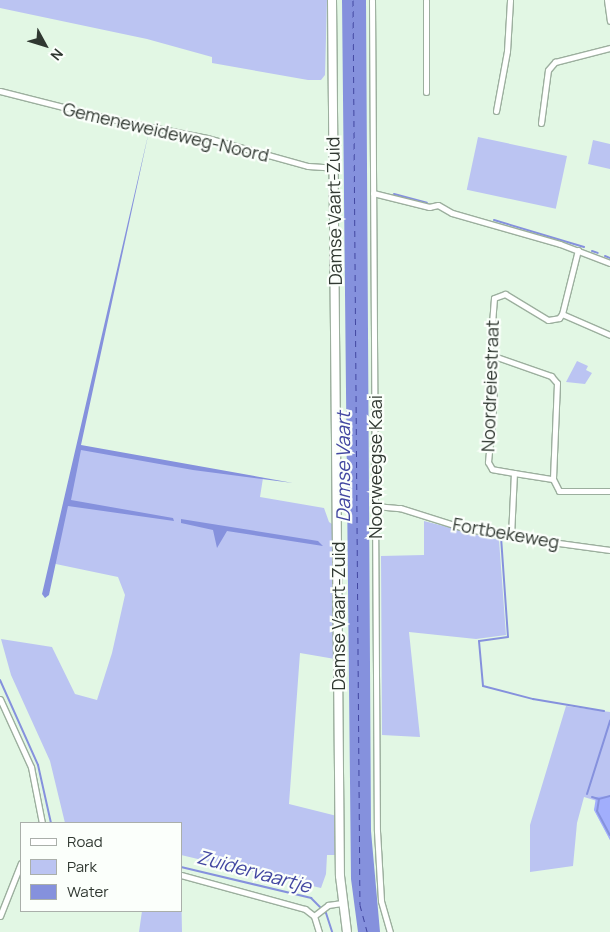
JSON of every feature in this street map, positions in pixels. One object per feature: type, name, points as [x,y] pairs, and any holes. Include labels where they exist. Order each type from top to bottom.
[{"type":"street","name":"Damse Vaart-Zuid","points":[[332,0],[342,903],[347,932]]},
{"type":"street","name":"Noorweegse Kaai","points":[[372,0],[378,877],[381,901],[390,932]]},
{"type":"street","points":[[426,0],[426,92]]},
{"type":"street","points":[[496,111],[507,51],[510,0]]},
{"type":"street","points":[[607,0],[610,21]]},
{"type":"street","points":[[541,123],[548,70],[555,62],[610,48]]},
{"type":"street","name":"Gemeneweideweg-Noord","points":[[0,91],[111,119],[207,138],[308,166],[334,168]]},
{"type":"street","points":[[373,193],[429,207],[438,205],[452,213],[578,250],[610,263]]},
{"type":"street","points":[[578,250],[562,314],[610,335]]},
{"type":"street","name":"Noordreiestraat","points":[[511,536],[514,473],[492,468],[488,462],[494,400],[490,355],[494,298],[497,294],[505,294],[548,320],[558,318],[562,314]]},
{"type":"street","points":[[490,355],[552,376],[557,383],[553,479],[559,491],[610,491]]},
{"type":"street","points":[[514,473],[553,479]]},
{"type":"street","name":"Fortbekeweg","points":[[375,506],[400,508],[464,528],[610,550]]},
{"type":"street","points":[[0,699],[31,767],[40,822]]},
{"type":"street","points":[[0,916],[20,866]]},
{"type":"street","points":[[182,875],[278,899],[316,914]]},
{"type":"street","points":[[316,914],[327,906],[342,903]]},
{"type":"street","points":[[316,914],[319,932]]},
{"type":"green space","points":[[0,0],[327,0],[325,75],[321,80],[308,80],[212,63],[212,57],[147,39],[0,8]]},
{"type":"green space","points":[[478,137],[567,156],[556,209],[467,190]]},
{"type":"green space","points":[[593,140],[610,144],[610,169],[588,164]]},
{"type":"green space","points":[[577,361],[588,366],[586,370],[592,373],[585,384],[566,382]]},
{"type":"green space","points":[[80,448],[263,478],[260,497],[324,508],[329,522],[335,526],[335,659],[300,653],[289,804],[337,816],[338,855],[327,855],[326,874],[321,888],[182,855],[182,822],[65,822],[50,761],[11,675],[1,639],[52,647],[75,694],[97,700],[112,653],[125,595],[118,577],[51,563]]},
{"type":"green space","points":[[424,521],[499,540],[506,635],[476,639],[409,632],[420,737],[382,735],[381,556],[424,555]]},
{"type":"green space","points":[[566,706],[610,712],[610,840],[594,810],[597,801],[584,797],[577,823],[573,866],[530,872],[530,825]]},
{"type":"green space","points":[[142,912],[182,912],[182,932],[139,932]]},
{"type":"shaded area","points":[[610,796],[610,840],[594,810],[596,797]]},
{"type":"water","points":[[342,0],[366,0],[371,831],[380,932],[358,932],[351,879]]},
{"type":"water","points":[[149,131],[81,445],[293,483],[193,470],[81,450],[71,500],[173,518],[174,521],[68,506],[49,595],[45,598],[42,594]]},
{"type":"water","points":[[181,519],[318,541],[323,546],[227,531],[217,548],[213,530],[181,523]]},
{"type":"waterway","points":[[394,194],[427,203]]},
{"type":"waterway","points":[[494,220],[584,247]]},
{"type":"waterway","points":[[592,251],[598,253]]},
{"type":"waterway","points":[[605,256],[610,258]]},
{"type":"waterway","points":[[501,537],[508,637],[479,641],[483,686],[533,699],[604,711]]},
{"type":"waterway","name":"Zuidervaartje","points":[[0,680],[38,765],[51,822]]},
{"type":"waterway","points":[[587,794],[610,721]]},
{"type":"waterway","points":[[610,796],[599,799],[597,811],[610,835]]},
{"type":"waterway","points":[[592,797],[599,799]]},
{"type":"waterway","name":"Zuidervaartje","points":[[182,867],[311,898],[326,913],[332,932]]},
{"type":"ferry route","points":[[353,0],[360,905],[367,932]]},
{"type":"water label","name":"Damse Vaart","points":[[344,467]]}]
